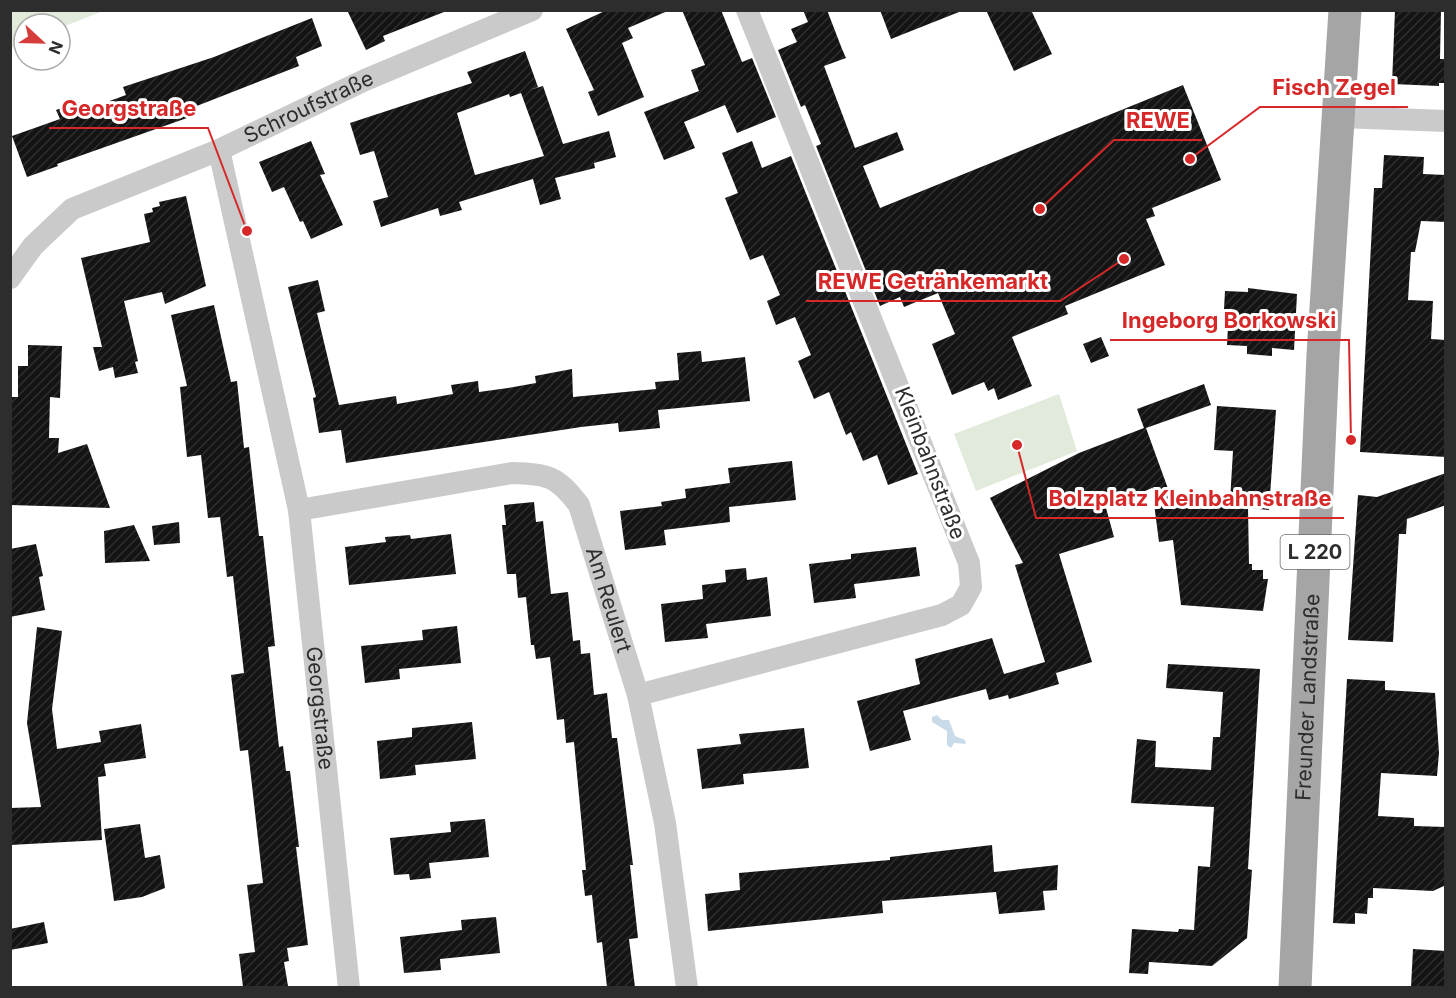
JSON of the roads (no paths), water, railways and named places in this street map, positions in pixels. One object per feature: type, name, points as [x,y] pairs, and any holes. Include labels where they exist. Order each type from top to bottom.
[{"type":"main road","name":"Freunder Landstraße","points":[[1295,987],[1323,355],[1340,117],[1345,10]]},
{"type":"street","name":"Schroufstraße","points":[[10,278],[33,246],[72,209],[219,150],[365,80],[532,10]]},
{"type":"street","name":"Kleinbahnstraße","points":[[638,695],[942,615],[961,604],[971,588],[969,563],[747,10]]},
{"type":"street","points":[[1340,117],[1446,121]]},
{"type":"street","name":"Georgstraße","points":[[219,150],[299,510],[349,987]]},
{"type":"street","name":"Am Reulert","points":[[299,510],[512,473],[537,474],[562,483],[579,505],[638,695],[665,823],[687,987]]},
{"type":"water","points":[[937,715],[942,720],[949,720],[955,736],[965,740],[966,744],[954,743],[951,748],[947,745],[947,731],[932,722],[932,717]]},
{"type":"place","name":"Fisch Zegel","points":[[1190,159]]},
{"type":"place","name":"REWE","points":[[1040,209]]},
{"type":"place","name":"Georgstraße","points":[[247,231]]},
{"type":"place","name":"REWE Getränkemarkt","points":[[1124,259]]},
{"type":"place","name":"Ingeborg Borkowski","points":[[1351,440]]},
{"type":"place","name":"Bolzplatz Kleinbahnstraße","points":[[1017,445]]}]
